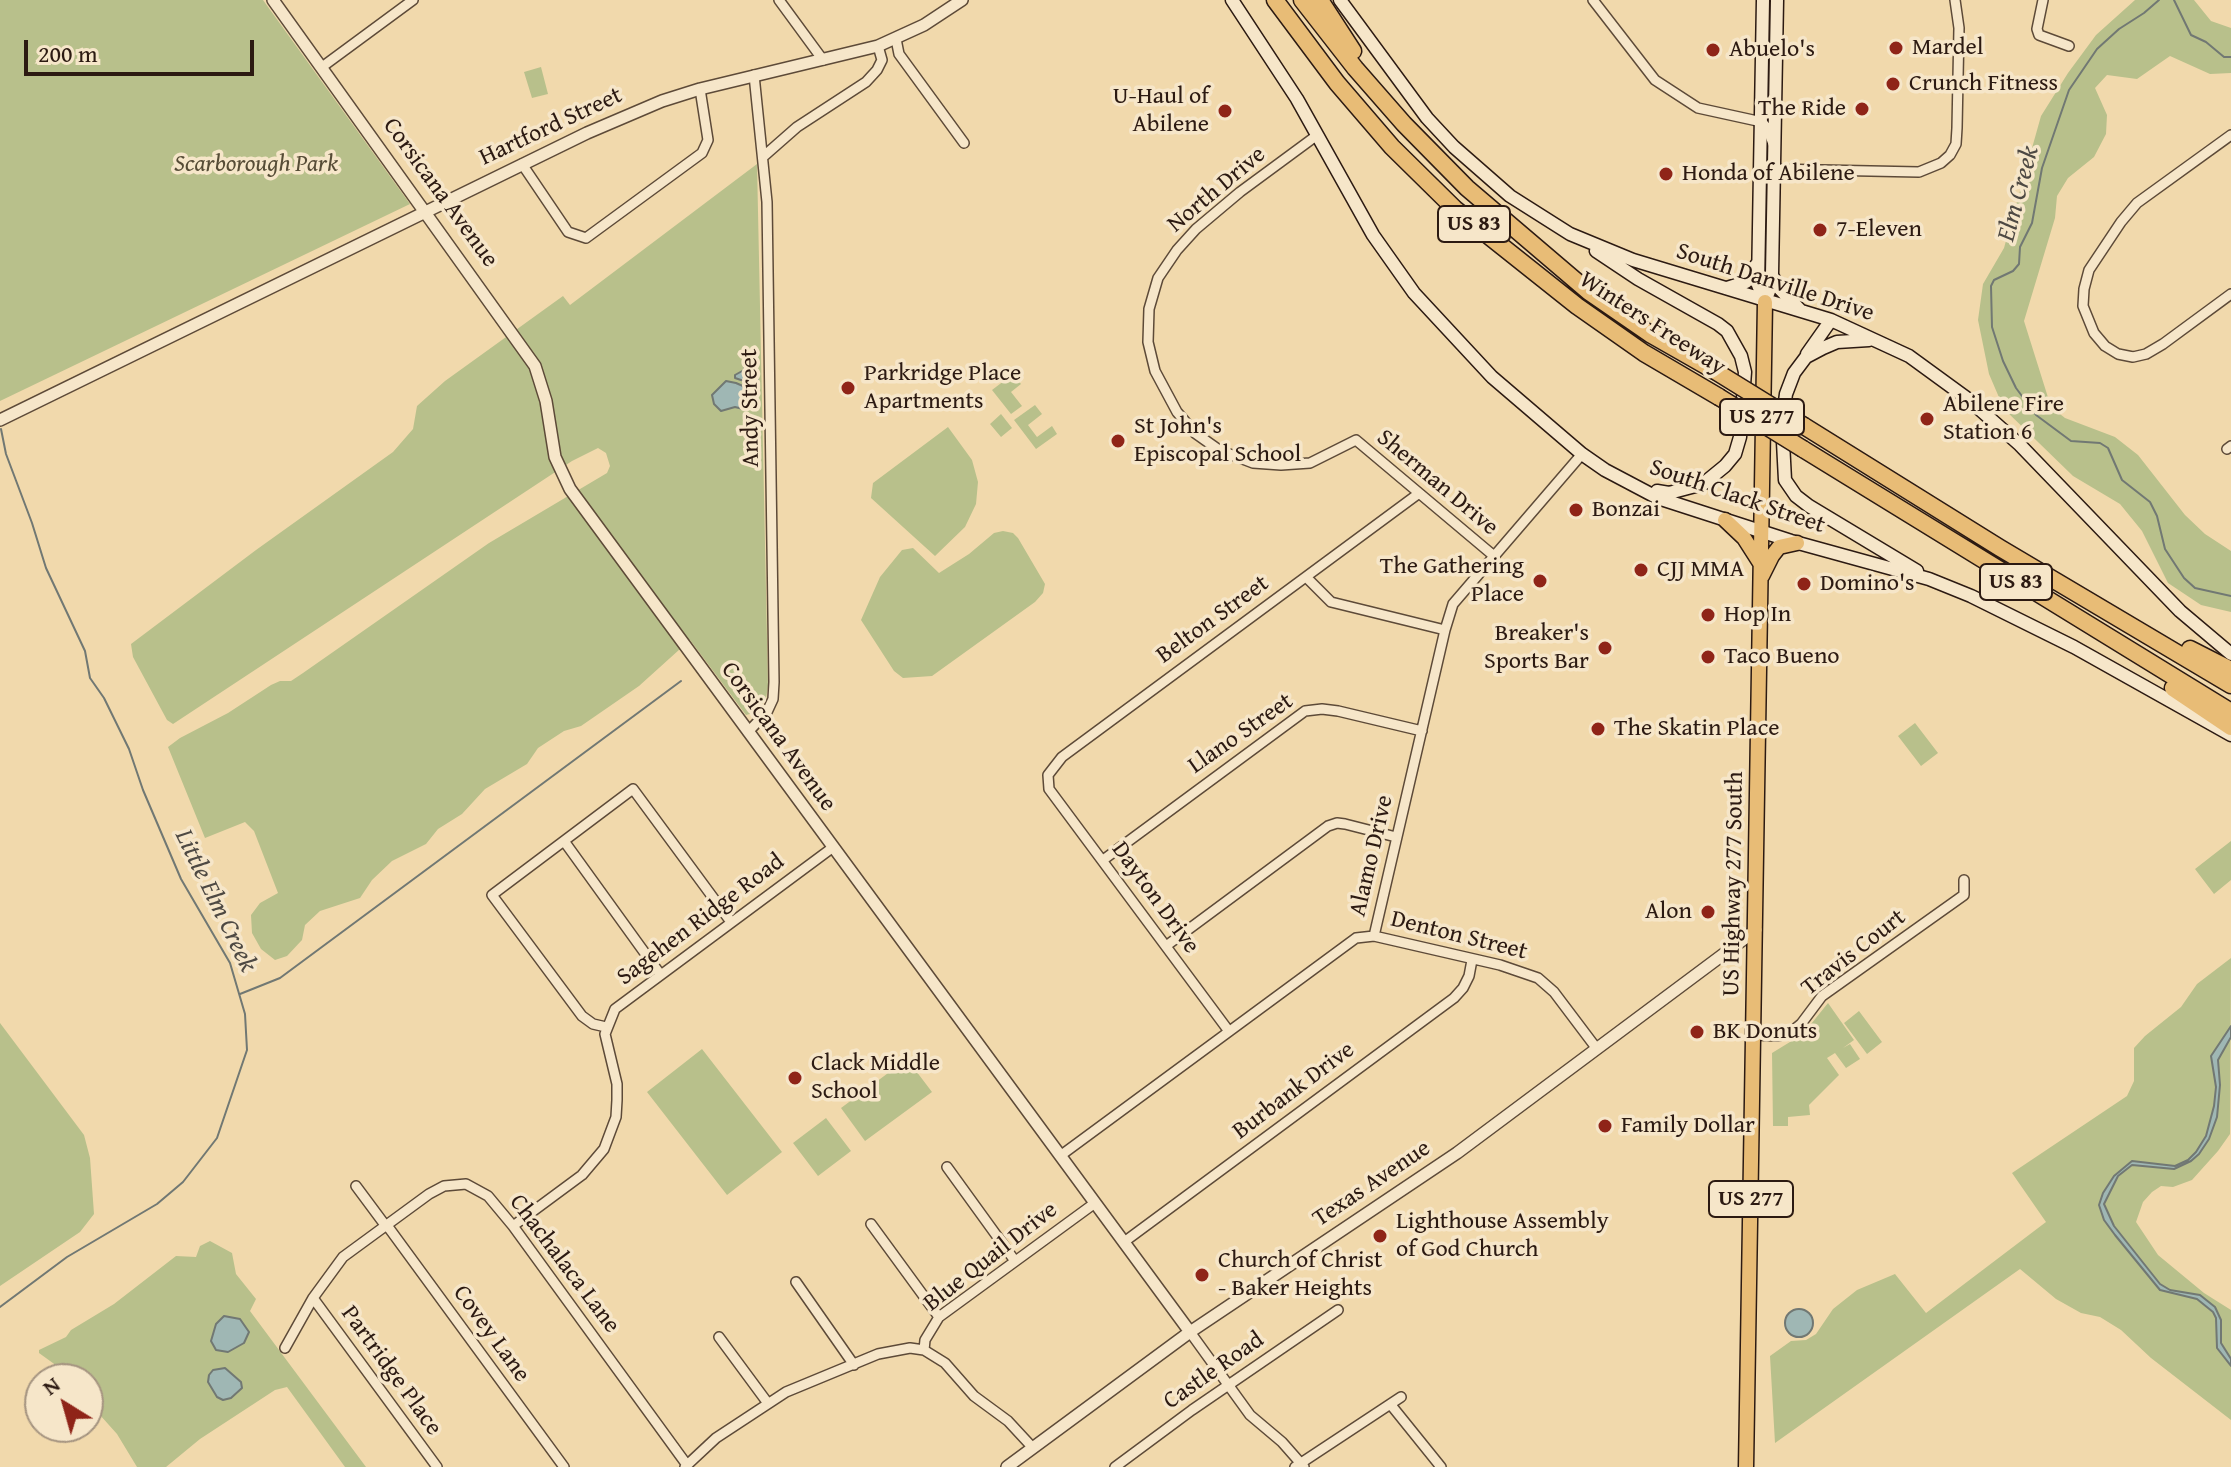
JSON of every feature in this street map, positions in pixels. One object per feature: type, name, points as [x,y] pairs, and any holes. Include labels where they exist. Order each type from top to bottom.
[{"type":"highway","points":[[1264,0],[1347,94]]},
{"type":"highway","name":"Winters Freeway","points":[[1275,0],[1392,147],[1455,209],[1577,306],[1644,353],[2231,712]]},
{"type":"highway","name":"Winters Freeway","points":[[1302,0],[1355,68],[1467,188],[1589,292],[1650,334],[2231,685]]},
{"type":"highway","points":[[1320,0],[1394,112]]},
{"type":"highway","name":"US Highway 277 South","points":[[1746,1467],[1765,302]]},
{"type":"highway","points":[[1725,520],[1746,541],[1761,564]]},
{"type":"highway","points":[[1761,580],[1779,547],[1797,543]]},
{"type":"highway","points":[[2000,548],[2091,590],[2231,670]]},
{"type":"highway","points":[[2030,590],[2231,727]]},
{"type":"main road","name":"South Clack Street","points":[[1232,0],[1297,99],[1373,235],[1414,293],[1492,377],[1582,454],[1658,498],[1797,543],[1929,579],[1971,596],[2074,647],[2231,735]]},
{"type":"main road","name":"South Danville Drive","points":[[1340,0],[1427,118],[1454,147],[1510,196],[1570,234],[1633,260],[1831,320],[1909,356],[1968,399],[2020,445],[2180,611],[2231,654]]},
{"type":"main road","points":[[1763,0],[1758,285],[1765,302]]},
{"type":"main road","points":[[1765,302],[1772,274],[1777,0]]},
{"type":"main road","points":[[1570,234],[1638,279],[1727,331],[1741,356],[1745,372],[1740,437],[1735,454],[1725,466],[1703,484],[1685,491],[1669,493],[1630,484]]},
{"type":"main road","points":[[1723,288],[1746,282],[1758,261]]},
{"type":"main road","points":[[1772,274],[1779,288],[1801,311]]},
{"type":"main road","points":[[1831,320],[1794,373],[1786,394],[1782,423],[1785,480],[1796,496],[1809,506],[1929,579]]},
{"type":"main road","points":[[1806,357],[1837,342],[1876,340]]},
{"type":"street","name":"Corsicana Avenue","points":[[273,0],[535,366],[546,401],[555,457],[570,489],[1227,1385],[1250,1415],[1282,1442],[1300,1466]]},
{"type":"street","points":[[322,67],[413,0]]},
{"type":"street","points":[[779,0],[823,60]]},
{"type":"street","name":"Hartford Street","points":[[0,420],[522,164],[644,108],[700,89],[878,46],[924,25],[962,0]]},
{"type":"street","points":[[1593,0],[1648,72],[1674,94],[1698,108],[1762,122],[1774,147]]},
{"type":"street","points":[[1773,169],[1919,172],[1941,163],[1950,155],[1956,144],[1957,128],[1959,28],[1955,0]]},
{"type":"street","points":[[2043,0],[2037,29],[2039,35],[2069,46]]},
{"type":"street","points":[[896,39],[899,54],[964,143]]},
{"type":"street","points":[[764,156],[797,127],[866,82],[882,60],[878,46]]},
{"type":"street","name":"Andy Street","points":[[748,732],[767,712],[773,699],[774,682],[768,232],[764,156],[754,75]]},
{"type":"street","points":[[522,164],[568,232],[586,238],[702,153],[708,140],[700,89]]},
{"type":"street","points":[[2231,135],[2137,203],[2089,270],[2083,306],[2094,333],[2105,346],[2118,354],[2133,357],[2146,354],[2163,344],[2231,294]]},
{"type":"street","name":"North Drive","points":[[1316,136],[1240,192],[1196,229],[1177,250],[1158,278],[1149,309],[1148,342],[1155,371],[1177,412],[1195,433],[1219,450],[1253,463],[1310,463],[1356,440]]},
{"type":"street","name":"Sherman Drive","points":[[1356,440],[1494,556]]},
{"type":"street","name":"Alamo Drive","points":[[1060,1156],[1356,938],[1374,936],[1453,604],[1582,454]]},
{"type":"street","name":"Belton Street","points":[[1049,789],[1048,775],[1056,761],[1418,494]]},
{"type":"street","points":[[1306,577],[1331,602],[1445,630]]},
{"type":"street","name":"Llano Street","points":[[1103,860],[1305,711],[1322,709],[1422,731]]},
{"type":"street","points":[[513,1226],[582,1175],[604,1149],[616,1117],[617,1100],[613,1066],[606,1045],[606,1027],[593,1024],[582,1016],[492,895],[633,789],[731,922]]},
{"type":"street","name":"Dayton Drive","points":[[1049,789],[1228,1030]]},
{"type":"street","points":[[1166,946],[1328,826],[1345,824],[1396,837]]},
{"type":"street","points":[[564,841],[660,974]]},
{"type":"street","name":"Sagehen Ridge Road","points":[[606,1027],[615,1009],[832,848]]},
{"type":"street","name":"Travis Court","points":[[1754,1035],[1790,1033],[1801,1024],[1822,996],[1964,895],[1964,880]]},
{"type":"street","name":"Texas Avenue","points":[[1007,1467],[1190,1332],[1457,1153],[1756,930]]},
{"type":"street","name":"Denton Street","points":[[1374,936],[1527,972],[1554,992],[1597,1049]]},
{"type":"street","name":"Burbank Drive","points":[[1124,1242],[1454,998],[1469,976],[1472,960]]},
{"type":"street","points":[[947,1167],[1015,1261]]},
{"type":"street","name":"Chachalaca Lane","points":[[285,1348],[336,1263],[386,1224],[444,1186],[466,1184],[488,1196],[513,1226],[686,1466]]},
{"type":"street","name":"Covey Lane","points":[[356,1186],[564,1467]]},
{"type":"street","name":"Blue Quail Drive","points":[[924,1350],[925,1340],[939,1317],[1095,1203]]},
{"type":"street","points":[[871,1224],[939,1317]]},
{"type":"street","points":[[796,1282],[854,1365]]},
{"type":"street","name":"Partridge Place","points":[[313,1298],[437,1467]]},
{"type":"street","name":"Castle Road","points":[[1115,1467],[1227,1385],[1338,1310]]},
{"type":"street","points":[[719,1337],[767,1402]]},
{"type":"street","points":[[686,1466],[716,1438],[767,1402],[896,1349],[924,1350],[945,1363],[974,1396],[1008,1421],[1033,1448]]},
{"type":"street","points":[[1300,1466],[1401,1397]]},
{"type":"street","points":[[1391,1405],[1441,1467]]},
{"type":"green space","name":"Scarborough Park","points":[[0,0],[263,0],[410,204],[0,401]]},
{"type":"green space","points":[[2135,0],[2194,0],[2211,21],[2231,28],[2231,73],[2210,74],[2170,56],[2137,79],[2107,75],[2095,88],[2107,115],[2106,134],[2094,157],[2068,178],[2057,196],[2055,218],[2024,321],[2051,407],[2065,418],[2115,437],[2138,455],[2185,515],[2205,534],[2231,551],[2231,612],[2201,605],[2168,583],[2142,531],[2120,504],[2073,476],[2004,409],[1989,374],[1978,320],[1983,284],[2004,248],[2041,116],[2096,35]]},
{"type":"green space","points":[[541,67],[548,94],[532,98],[524,72]]},
{"type":"green space","points":[[757,164],[766,699],[757,712],[746,715],[690,640],[639,686],[581,726],[564,731],[538,748],[527,764],[485,789],[462,814],[438,829],[426,844],[392,861],[372,880],[360,898],[320,911],[305,925],[302,940],[287,956],[275,960],[261,949],[252,933],[251,915],[260,903],[278,893],[254,831],[245,822],[205,838],[168,747],[271,685],[291,681],[489,543],[607,473],[610,466],[606,453],[598,448],[572,461],[173,724],[167,720],[133,657],[131,644],[393,452],[413,429],[417,406],[445,381],[563,296],[570,305]]},
{"type":"green space","points":[[1013,374],[1021,384],[1011,392],[1022,406],[1011,414],[992,390]]},
{"type":"green space","points":[[1035,405],[1042,414],[1028,425],[1037,437],[1052,426],[1057,434],[1036,449],[1014,420]]},
{"type":"green space","points":[[1001,414],[1012,428],[1001,437],[990,424]]},
{"type":"green space","points":[[948,427],[972,460],[978,482],[976,504],[965,527],[935,556],[871,498],[873,483]]},
{"type":"green space","points":[[994,533],[1013,533],[1018,538],[1045,584],[1043,593],[1035,602],[932,676],[903,678],[894,671],[861,620],[880,577],[902,550],[913,548],[939,573]]},
{"type":"green space","points":[[1915,723],[1938,753],[1921,766],[1898,736]]},
{"type":"green space","points":[[2231,841],[2231,880],[2214,894],[2195,869]]},
{"type":"green space","points":[[2231,958],[2230,1134],[2192,1180],[2173,1187],[2161,1186],[2152,1192],[2143,1202],[2136,1222],[2158,1255],[2204,1293],[2231,1310],[2231,1420],[2151,1358],[2121,1330],[2100,1317],[2081,1313],[2056,1299],[2020,1269],[1775,1443],[1770,1356],[1791,1341],[1806,1340],[1816,1334],[1833,1309],[1857,1290],[1895,1274],[1926,1313],[2046,1222],[2012,1173],[2127,1096],[2134,1081],[2134,1048],[2181,1007],[2197,984]]},
{"type":"green space","points":[[1828,1003],[1854,1040],[1843,1048],[1850,1044],[1860,1059],[1846,1068],[1835,1053],[1827,1058],[1839,1075],[1809,1105],[1810,1115],[1788,1117],[1788,1126],[1773,1126],[1772,1053],[1803,1034]]},
{"type":"green space","points":[[1859,1011],[1882,1042],[1867,1054],[1844,1023]]},
{"type":"green space","points":[[0,1023],[84,1135],[90,1158],[94,1214],[80,1232],[0,1286]]},
{"type":"green space","points":[[702,1049],[782,1152],[727,1195],[647,1092]]},
{"type":"green space","points":[[907,1059],[932,1092],[865,1141],[841,1108]]},
{"type":"green space","points":[[826,1118],[851,1151],[818,1176],[793,1143]]},
{"type":"green space","points":[[210,1241],[232,1253],[236,1274],[256,1299],[250,1311],[366,1467],[345,1467],[287,1387],[275,1390],[200,1439],[166,1467],[137,1467],[117,1434],[104,1420],[104,1363],[53,1363],[39,1353],[39,1350],[66,1337],[71,1330],[114,1304],[176,1256],[196,1257],[200,1246]]},
{"type":"water","points":[[748,357],[756,359],[756,385],[735,378],[744,370]]},
{"type":"water","points":[[726,381],[752,390],[757,403],[747,410],[735,407],[721,411],[714,404],[712,395]]},
{"type":"water","points":[[2231,1026],[2231,1037],[2218,1060],[2220,1085],[2217,1117],[2209,1139],[2199,1154],[2174,1169],[2132,1165],[2118,1176],[2104,1204],[2114,1226],[2160,1284],[2170,1290],[2200,1295],[2215,1307],[2221,1320],[2221,1343],[2231,1359],[2231,1366],[2217,1348],[2213,1312],[2197,1299],[2160,1290],[2104,1220],[2099,1205],[2114,1176],[2132,1161],[2175,1166],[2196,1152],[2206,1136],[2214,1106],[2216,1087],[2211,1056]]},
{"type":"water","points":[[1799,1309],[1809,1313],[1813,1323],[1809,1333],[1799,1337],[1789,1333],[1785,1323],[1789,1313]]},
{"type":"water","points":[[224,1316],[240,1319],[249,1332],[244,1343],[228,1352],[216,1350],[211,1341],[216,1324]]},
{"type":"water","points":[[225,1368],[241,1382],[242,1388],[231,1398],[223,1400],[217,1397],[208,1382],[213,1370]]},
{"type":"waterway","name":"Elm Creek","points":[[2159,0],[2097,49],[2069,90],[2042,168],[2032,223],[2020,247],[2019,264],[2013,271],[1994,280],[1991,286],[1992,327],[2016,388],[2036,415],[2071,441],[2100,443],[2108,448],[2122,480],[2150,502],[2157,516],[2165,549],[2184,578],[2195,588],[2231,596]]},
{"type":"waterway","name":"Elm Creek","points":[[2174,0],[2191,35],[2206,42],[2224,57],[2231,57]]},
{"type":"waterway","name":"Little Elm Creek","points":[[0,1307],[67,1257],[157,1204],[183,1182],[217,1138],[247,1050],[245,1014],[230,963],[181,879],[129,749],[104,698],[90,678],[85,651],[46,568],[6,454],[1,429]]},
{"type":"waterway","points":[[240,994],[280,978],[681,681]]},
{"type":"place","name":"Mardel","points":[[1896,48]]},
{"type":"place","name":"Abuelo's","points":[[1713,50]]},
{"type":"place","name":"Crunch Fitness","points":[[1893,84]]},
{"type":"place","name":"The Ride","points":[[1862,109]]},
{"type":"place","name":"U-Haul of Abilene","points":[[1225,111]]},
{"type":"place","name":"Honda of Abilene","points":[[1666,174]]},
{"type":"place","name":"7-Eleven","points":[[1820,230]]},
{"type":"place","name":"Parkridge Place Apartments","points":[[848,388]]},
{"type":"place","name":"Abilene Fire Station 6","points":[[1927,419]]},
{"type":"place","name":"St John's Episcopal School","points":[[1118,441]]},
{"type":"place","name":"Bonzai","points":[[1576,510]]},
{"type":"place","name":"CJJ MMA","points":[[1641,570]]},
{"type":"place","name":"The Gathering Place","points":[[1540,581]]},
{"type":"place","name":"Domino's","points":[[1804,584]]},
{"type":"place","name":"Hop In","points":[[1708,615]]},
{"type":"place","name":"Breaker's Sports Bar","points":[[1605,648]]},
{"type":"place","name":"Taco Bueno","points":[[1708,657]]},
{"type":"place","name":"The Skatin Place","points":[[1598,729]]},
{"type":"place","name":"Alon","points":[[1708,912]]},
{"type":"place","name":"BK Donuts","points":[[1697,1032]]},
{"type":"place","name":"Clack Middle School","points":[[795,1078]]},
{"type":"place","name":"Family Dollar","points":[[1605,1126]]},
{"type":"place","name":"Lighthouse Assembly of God Church","points":[[1380,1236]]},
{"type":"place","name":"Church of Christ - Baker Heights","points":[[1202,1275]]}]
